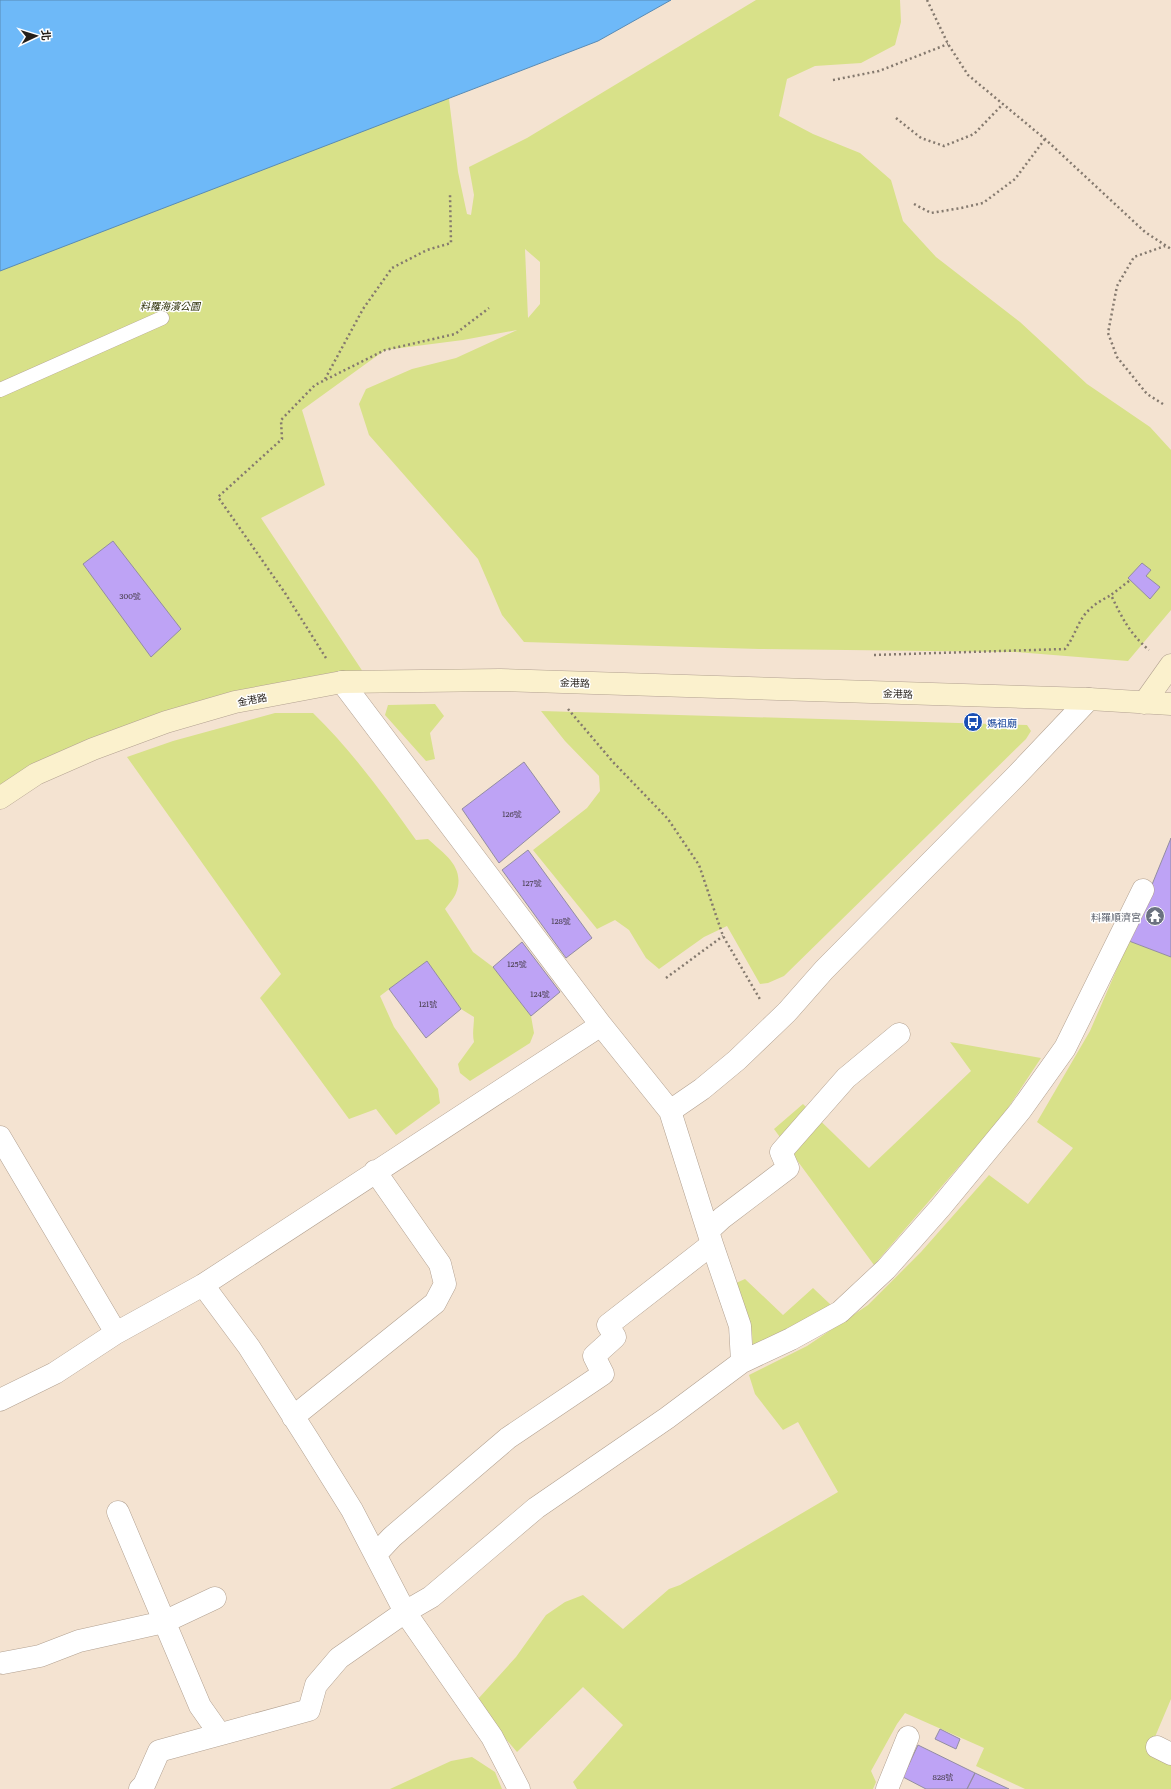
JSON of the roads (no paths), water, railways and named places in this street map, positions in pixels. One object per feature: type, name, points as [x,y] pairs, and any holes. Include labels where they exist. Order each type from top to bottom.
[{"type":"main road","points":[[1144,703],[1170,666]]},
{"type":"main road","name":"金港路","points":[[0,798],[36,774],[92,749],[166,722],[235,702],[342,682],[500,680],[1089,699],[1171,704]]},
{"type":"street","points":[[342,682],[601,1025],[670,1111],[710,1238],[740,1326],[742,1362]]},
{"type":"street","points":[[670,1111],[702,1089],[737,1060],[768,1031],[787,1012],[829,964],[1017,775],[1089,699]]},
{"type":"street","points":[[140,1789],[144,1786],[159,1751],[219,1733],[309,1710],[316,1685],[339,1658],[405,1612],[431,1597],[536,1508],[667,1418],[742,1362],[791,1339],[840,1312],[886,1269],[940,1208],[1020,1111],[1065,1048],[1143,890]]},
{"type":"street","points":[[0,1400],[55,1373],[116,1333],[203,1285],[375,1171],[601,1025]]},
{"type":"street","points":[[376,1554],[392,1537],[508,1438],[603,1374],[594,1356],[615,1337],[608,1325],[710,1238],[722,1218],[788,1168],[781,1152],[846,1078],[899,1034]]},
{"type":"street","points":[[0,1136],[116,1333]]},
{"type":"street","points":[[293,1417],[435,1303],[445,1284],[440,1264],[375,1171]]},
{"type":"street","points":[[203,1285],[249,1347],[352,1510],[405,1612],[492,1737],[519,1789]]},
{"type":"street","points":[[118,1512],[200,1706],[219,1733]]},
{"type":"street","points":[[1,1662],[40,1656],[79,1641],[164,1622],[215,1598]]},
{"type":"street","points":[[887,1789],[908,1737]]},
{"type":"lane","points":[[0,390],[162,318]]},
{"type":"water","points":[[0,0],[671,0],[598,41],[0,271]]},
{"type":"place","name":"媽祖廟","points":[[973,722]]},
{"type":"place","name":"料羅順濟宮","points":[[1155,916]]},
{"type":"park label","name":"料羅海濱公園","points":[[170,305]]}]
